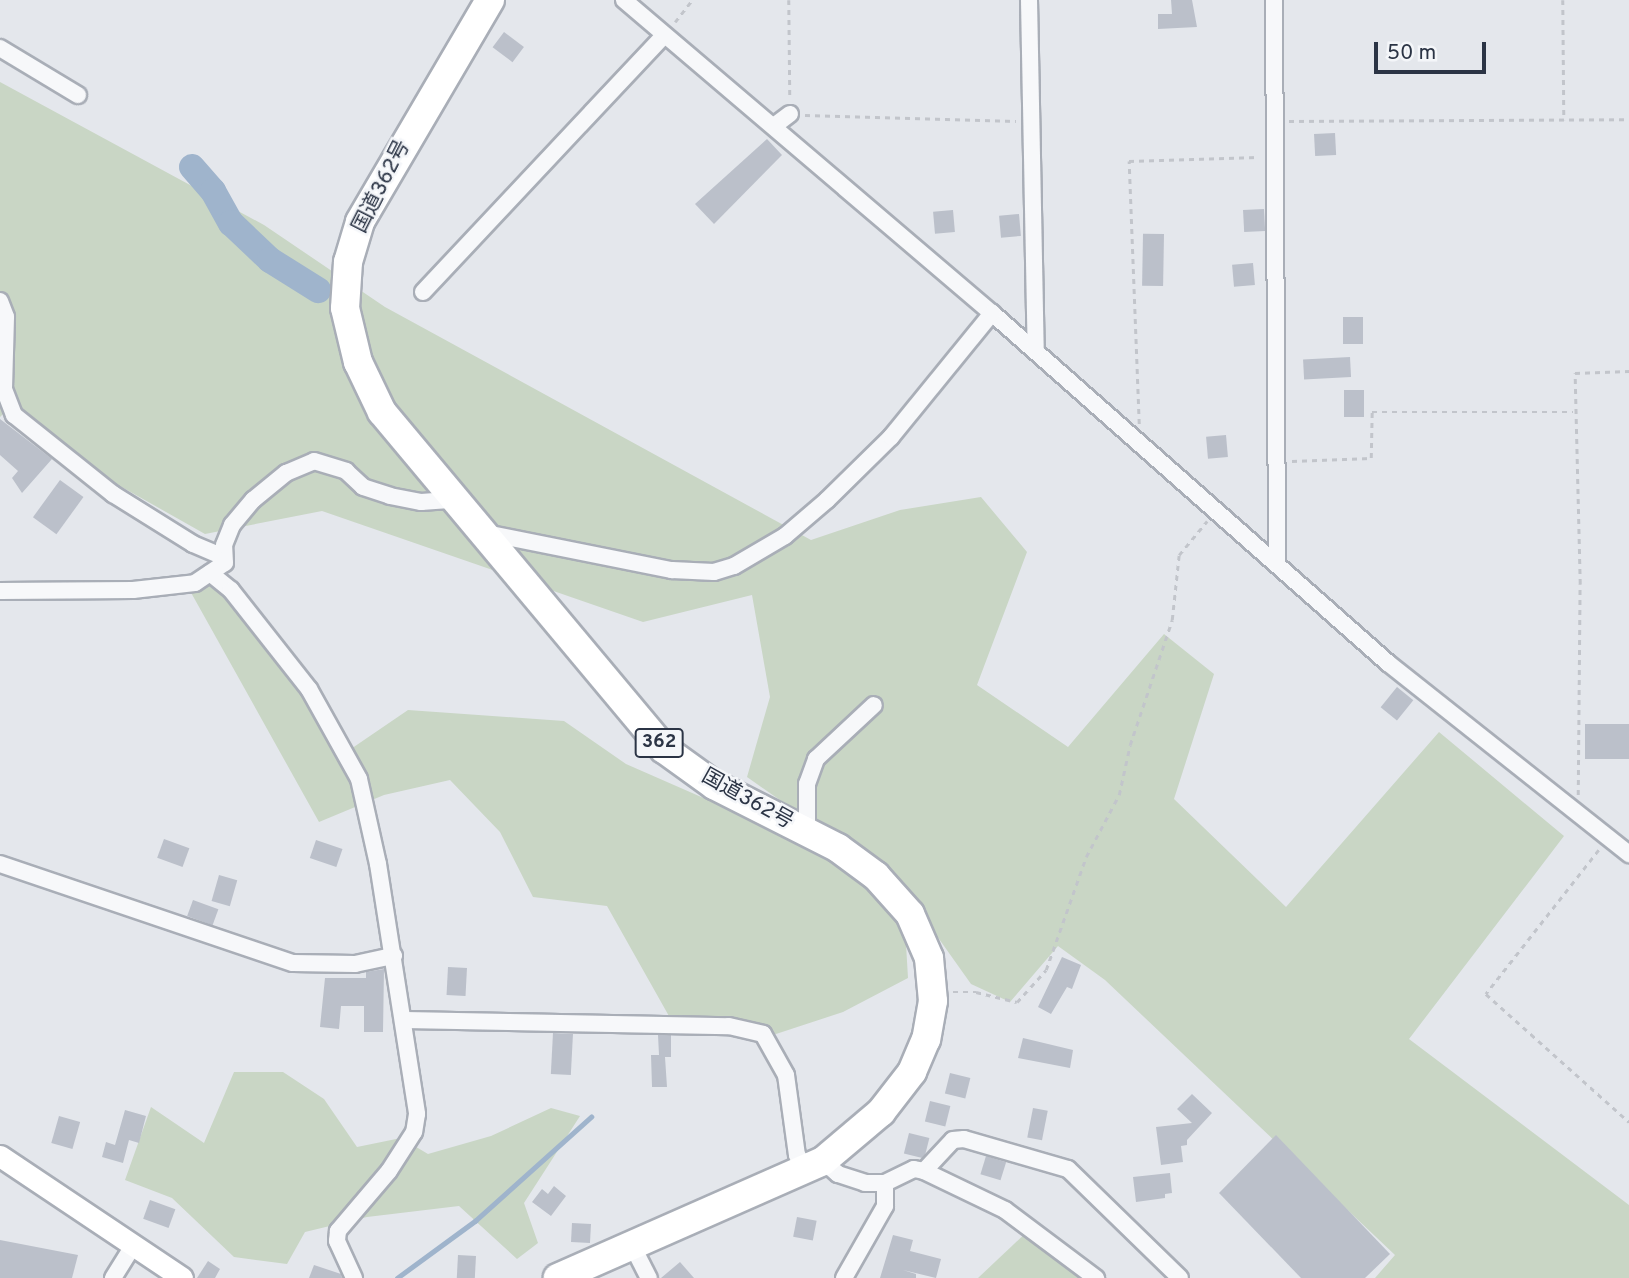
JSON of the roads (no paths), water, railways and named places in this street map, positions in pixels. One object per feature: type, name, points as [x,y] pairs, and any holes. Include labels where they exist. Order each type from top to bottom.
[{"type":"highway","name":"国道362号","points":[[490,0],[360,222],[347,274],[345,308],[358,362],[382,412],[664,749],[714,785],[838,848],[876,876],[910,914],[929,958],[932,992],[926,1039],[912,1072],[881,1112],[815,1165],[558,1278]]},
{"type":"street","points":[[624,0],[1140,441],[1388,663],[1629,855]]},
{"type":"street","points":[[1029,0],[1035,351]]},
{"type":"street","points":[[1273,0],[1277,563]]},
{"type":"street","points":[[424,292],[664,35]]},
{"type":"street","points":[[0,48],[78,95]]},
{"type":"street","points":[[774,126],[790,114]]},
{"type":"street","points":[[0,301],[6,317],[4,389],[14,415],[113,494],[193,544],[223,557]]},
{"type":"street","points":[[480,532],[673,569],[714,572],[734,566],[785,536],[827,500],[891,437],[992,313]]},
{"type":"street","points":[[0,591],[133,590],[195,583],[225,563],[223,557],[232,525],[253,500],[286,473],[314,460],[346,471],[363,487],[390,496],[421,502],[453,500]]},
{"type":"street","points":[[211,573],[231,590],[309,689],[359,779],[394,956],[417,1105],[414,1132],[389,1171],[338,1231],[337,1241],[354,1278]]},
{"type":"street","points":[[807,833],[807,784],[816,759],[874,705]]},
{"type":"street","points":[[0,864],[293,963],[355,964],[394,956]]},
{"type":"street","points":[[405,1020],[729,1026],[763,1034],[786,1075],[797,1155],[815,1165],[865,1183],[885,1183],[914,1169],[924,1171],[1005,1210],[1096,1278]]},
{"type":"street","points":[[924,1171],[953,1140],[964,1139],[1068,1169],[1180,1278]]},
{"type":"street","points":[[0,1156],[182,1278]]},
{"type":"street","points":[[844,1278],[885,1206],[885,1183]]},
{"type":"street","points":[[113,1278],[134,1244]]},
{"type":"street","points":[[632,1245],[649,1278]]},
{"type":"waterway","points":[[192,167],[213,191],[231,223],[270,260],[318,290]]},
{"type":"waterway","points":[[397,1278],[475,1221],[591,1117]]}]
